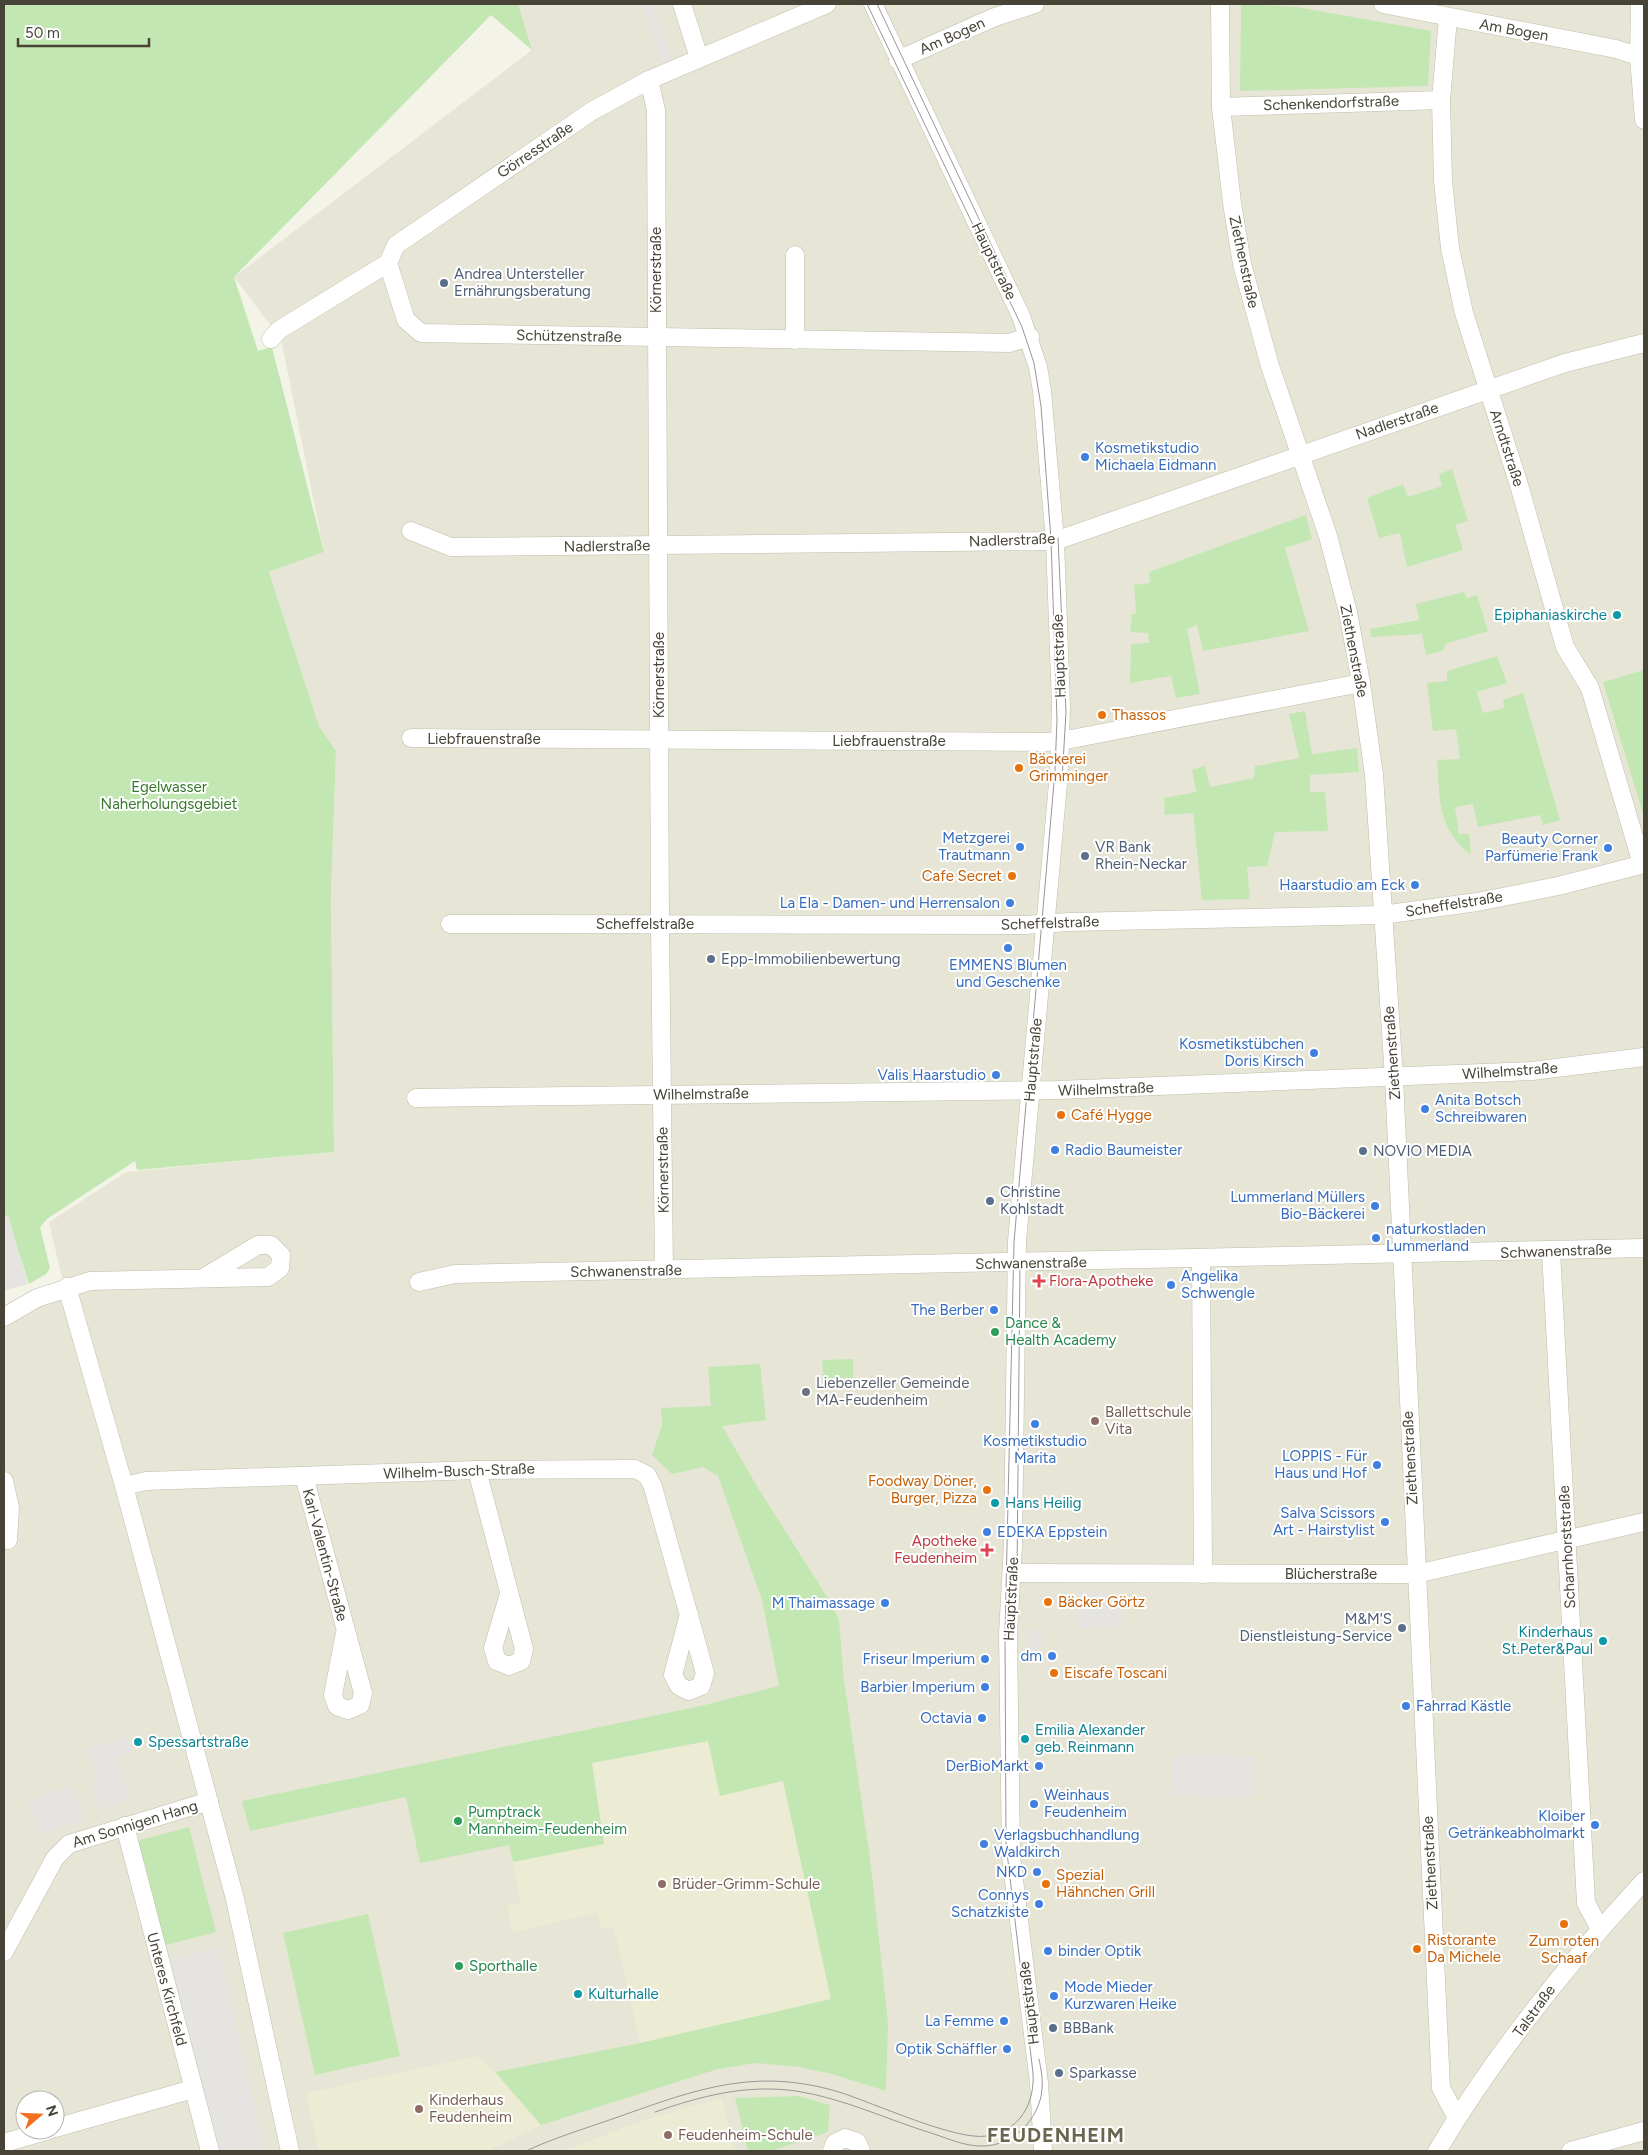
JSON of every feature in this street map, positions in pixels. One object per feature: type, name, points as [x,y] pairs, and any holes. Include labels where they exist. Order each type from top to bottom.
[{"type":"street","points":[[682,4],[699,58]]},
{"type":"street","name":"Görresstraße","points":[[271,339],[279,330],[388,263],[396,246],[592,111],[649,80],[827,4]]},
{"type":"street","name":"Hauptstraße","points":[[873,4],[1030,337],[1042,391],[1054,541],[1061,741],[1016,1263],[1012,1573],[1008,1634],[1009,1823],[1039,2083],[1043,2151]]},
{"type":"street","name":"Am Bogen","points":[[898,60],[996,17],[1035,4]]},
{"type":"street","name":"Ziethenstraße","points":[[1220,4],[1221,107],[1232,203],[1242,264],[1270,366],[1328,536],[1348,612],[1361,683],[1374,775],[1394,1078],[1441,2088],[1457,2118]]},
{"type":"street","name":"Am Bogen","points":[[1383,4],[1616,49],[1642,57]]},
{"type":"street","points":[[1640,4],[1644,120]]},
{"type":"street","name":"Arndtstraße","points":[[1448,18],[1441,100],[1443,181],[1450,248],[1464,313],[1519,485],[1565,647],[1590,688],[1643,864]]},
{"type":"street","name":"Körnerstraße","points":[[649,80],[656,110],[660,924],[664,1270]]},
{"type":"street","name":"Schenkendorfstraße","points":[[1221,107],[1441,100]]},
{"type":"street","points":[[795,255],[795,340]]},
{"type":"street","name":"Schützenstraße","points":[[388,263],[406,320],[421,332],[656,338],[1009,343],[1030,337]]},
{"type":"street","name":"Nadlerstraße","points":[[411,531],[451,547],[1054,541],[1301,453],[1565,363],[1644,343]]},
{"type":"street","name":"Liebfrauenstraße","points":[[411,738],[1061,741],[1361,683]]},
{"type":"street","name":"Scheffelstraße","points":[[450,924],[1025,925],[1382,915],[1477,902],[1558,886],[1643,864]]},
{"type":"street","name":"Wilhelmstraße","points":[[416,1098],[1030,1091],[1394,1078],[1532,1071],[1644,1057]]},
{"type":"street","name":"Schwanenstraße","points":[[419,1282],[455,1274],[1551,1252],[1644,1248]]},
{"type":"street","name":"Scharnhorststraße","points":[[1551,1252],[1586,1902],[1600,1929]]},
{"type":"street","points":[[1201,1258],[1203,1574]]},
{"type":"street","points":[[4,1317],[37,1298],[90,1281],[205,1277]]},
{"type":"street","points":[[67,1287],[124,1486],[209,1801],[242,1932],[290,2151]]},
{"type":"street","name":"Wilhelm-Busch-Straße","points":[[124,1486],[146,1481],[477,1470],[635,1469],[647,1475],[653,1486],[688,1614]]},
{"type":"street","points":[[477,1470],[509,1594]]},
{"type":"street","name":"Karl-Valentin-Straße","points":[[304,1476],[346,1634]]},
{"type":"street","points":[[4,1481],[10,1508],[8,1540]]},
{"type":"street","name":"Blücherstraße","points":[[1012,1573],[1416,1574],[1644,1522]]},
{"type":"street","name":"Am Sonnigen Hang","points":[[4,1952],[54,1858],[61,1850],[75,1841],[209,1801]]},
{"type":"street","name":"Unteres Kirchfeld","points":[[125,1826],[210,2151]]},
{"type":"street","name":"Talstraße","points":[[1437,2151],[1457,2118],[1562,1973],[1644,1881]]},
{"type":"street","points":[[65,2125],[194,2089]]},
{"type":"street","points":[[1571,2151],[1644,2131]]},
{"type":"street","points":[[832,2151],[835,2143],[845,2138],[857,2142],[861,2151]]},
{"type":"shaded area","points":[[483,4],[1644,4],[1644,2151],[4,2151],[4,1318],[65,1291],[49,1222],[126,1172],[334,1152],[331,896],[336,751],[319,726],[269,572],[324,552],[281,339],[234,277],[532,50]]},
{"type":"shaded area","points":[[641,4],[652,4],[673,60],[663,63]]},
{"type":"shaded area","points":[[8,1215],[28,1284],[4,1291],[4,1217]]},
{"type":"shaded area","points":[[1077,1592],[1106,1592],[1106,1598],[1122,1598],[1121,1628],[1077,1628]]},
{"type":"shaded area","points":[[1029,1630],[1042,1631],[1042,1653],[1028,1652]]},
{"type":"shaded area","points":[[129,1736],[133,1752],[117,1757],[130,1801],[99,1810],[91,1781],[97,1779],[88,1748]]},
{"type":"shaded area","name":"Brüder-Grimm-Schule","points":[[708,1741],[783,1781],[831,1999],[640,2043],[614,1927],[601,1929],[597,1913],[513,1932],[507,1906],[521,1903],[509,1844],[591,1763]]},
{"type":"shaded area","points":[[1172,1754],[1254,1756],[1254,1797],[1170,1796]]},
{"type":"shaded area","points":[[74,1785],[84,1820],[38,1834],[28,1799]]},
{"type":"shaded area","points":[[219,1946],[265,2151],[217,2151],[164,1961]]},
{"type":"shaded area","name":"Kinderhaus Feudenheim","points":[[477,2056],[495,2072],[541,2125],[487,2151],[319,2151],[306,2093]]},
{"type":"shaded area","name":"Feudenheim-Schule","points":[[722,2098],[734,2151],[563,2151],[647,2119]]},
{"type":"green space","name":"Egelwasser Naherholungsgebiet","points":[[4,4],[518,4],[532,50],[491,15],[234,277],[258,351],[272,347],[324,552],[269,572],[319,726],[336,751],[331,896],[334,1152],[137,1170],[135,1161],[47,1219],[40,1227],[50,1268],[46,1274],[29,1284],[19,1253],[4,1271]]},
{"type":"green space","points":[[1241,4],[1297,7],[1431,31],[1428,86],[1240,91]]},
{"type":"green space","points":[[1452,469],[1468,521],[1455,525],[1463,550],[1407,567],[1400,533],[1379,538],[1367,498],[1403,484],[1408,497],[1442,486],[1439,474]]},
{"type":"green space","points":[[1306,515],[1312,539],[1285,548],[1309,631],[1203,651],[1197,625],[1187,629],[1200,694],[1176,698],[1171,676],[1130,683],[1131,644],[1149,643],[1148,633],[1130,632],[1132,614],[1136,614],[1134,585],[1150,583],[1149,572]]},
{"type":"green space","points":[[1464,592],[1467,598],[1477,595],[1488,631],[1445,644],[1443,651],[1426,655],[1422,634],[1371,637],[1370,629],[1419,620],[1416,604]]},
{"type":"green space","points":[[1497,656],[1507,683],[1477,692],[1483,713],[1504,708],[1503,700],[1523,693],[1560,820],[1543,825],[1540,815],[1478,827],[1473,804],[1455,807],[1459,834],[1469,834],[1471,855],[1452,834],[1442,812],[1437,760],[1460,759],[1456,729],[1433,731],[1427,683],[1447,681],[1447,671]]},
{"type":"green space","points":[[1644,670],[1644,817],[1603,682]]},
{"type":"green space","points":[[1305,711],[1312,754],[1357,748],[1359,772],[1310,775],[1310,792],[1325,792],[1328,831],[1275,832],[1267,866],[1247,867],[1250,899],[1202,900],[1193,813],[1165,815],[1164,798],[1196,792],[1192,770],[1205,766],[1210,787],[1254,778],[1255,766],[1299,758],[1289,714]]},
{"type":"green space","points":[[853,1359],[853,1378],[824,1380],[822,1360]]},
{"type":"green space","points":[[760,1364],[766,1420],[722,1426],[758,1488],[831,1603],[839,1620],[844,1680],[871,1866],[888,2023],[886,2091],[832,2074],[799,2067],[756,2063],[718,2069],[541,2125],[495,2072],[640,2043],[831,1999],[783,1781],[720,1796],[708,1741],[592,1763],[604,1844],[513,1862],[509,1845],[420,1863],[406,1797],[250,1831],[242,1801],[701,1706],[779,1686],[762,1600],[718,1476],[703,1467],[672,1474],[652,1455],[662,1425],[661,1408],[711,1406],[708,1367]]},
{"type":"green space","points":[[189,1827],[216,1932],[158,1947],[129,1843]]},
{"type":"green space","points":[[368,1914],[400,2056],[315,2075],[283,1933]]},
{"type":"green space","points":[[799,2096],[830,2105],[828,2132],[771,2151],[748,2151],[735,2098]]},
{"type":"tram line","points":[[526,2151],[560,2137],[700,2090],[753,2082],[780,2081],[839,2092],[914,2120],[956,2133],[987,2136],[999,2133],[1017,2122],[1028,2105],[1033,2084],[1006,1844],[1005,1633],[1014,1242],[1055,771],[1057,719],[1051,540],[1041,406],[1034,363],[1022,327],[867,4]]},
{"type":"tram line","points":[[877,4],[1007,278]]},
{"type":"tram line","points":[[1058,538],[1066,712],[1062,780]]},
{"type":"tram line","points":[[1012,1635],[1017,1573],[1020,1263]]},
{"type":"tram line","points":[[655,2112],[707,2096],[742,2090],[777,2089],[814,2094],[848,2104],[963,2144],[975,2146],[992,2145],[1003,2142],[1013,2136],[1022,2129],[1036,2111],[1042,2085],[1039,2059]]},
{"type":"place","name":"Andrea Untersteller Ernährungsberatung","points":[[444,283]]},
{"type":"place","name":"Kosmetikstudio Michaela Eidmann","points":[[1085,457]]},
{"type":"place","name":"Epiphaniaskirche","points":[[1617,615]]},
{"type":"place","name":"Thassos","points":[[1102,715]]},
{"type":"place","name":"Bäckerei Grimminger","points":[[1019,768]]},
{"type":"place","name":"Metzgerei Trautmann","points":[[1020,847]]},
{"type":"place","name":"Beauty Corner Parfümerie Frank","points":[[1608,848]]},
{"type":"place","name":"VR Bank Rhein-Neckar","points":[[1085,856]]},
{"type":"place","name":"Cafe Secret","points":[[1012,876]]},
{"type":"place","name":"Haarstudio am Eck","points":[[1415,885]]},
{"type":"place","name":"La Ela - Damen- und Herrensalon","points":[[1010,903]]},
{"type":"place","name":"EMMENS Blumen und Geschenke","points":[[1008,948]]},
{"type":"place","name":"Epp-Immobilienbewertung","points":[[711,959]]},
{"type":"place","name":"Kosmetikstübchen Doris Kirsch","points":[[1314,1053]]},
{"type":"place","name":"Valis Haarstudio","points":[[996,1075]]},
{"type":"place","name":"Anita Botsch Schreibwaren","points":[[1425,1109]]},
{"type":"place","name":"Café Hygge","points":[[1061,1115]]},
{"type":"place","name":"Radio Baumeister","points":[[1055,1150]]},
{"type":"place","name":"NOVIO MEDIA","points":[[1363,1151]]},
{"type":"place","name":"Christine Kohlstadt","points":[[990,1201]]},
{"type":"place","name":"Lummerland Müllers Bio-Bäckerei","points":[[1375,1206]]},
{"type":"place","name":"naturkostladen Lummerland","points":[[1376,1238]]},
{"type":"place","name":"Flora-Apotheke","points":[[1039,1281]]},
{"type":"place","name":"Angelika Schwengle","points":[[1171,1285]]},
{"type":"place","name":"The Berber","points":[[994,1310]]},
{"type":"place","name":"Dance & Health Academy","points":[[995,1332]]},
{"type":"place","name":"Liebenzeller Gemeinde MA-Feudenheim","points":[[806,1392]]},
{"type":"place","name":"Ballettschule Vita","points":[[1095,1421]]},
{"type":"place","name":"Kosmetikstudio Marita","points":[[1035,1424]]},
{"type":"place","name":"LOPPIS - Für Haus und Hof","points":[[1377,1465]]},
{"type":"place","name":"Foodway Döner, Burger, Pizza","points":[[987,1490]]},
{"type":"place","name":"Hans Heilig","points":[[995,1503]]},
{"type":"place","name":"Salva Scissors Art - Hairstylist","points":[[1385,1522]]},
{"type":"place","name":"EDEKA Eppstein","points":[[987,1532]]},
{"type":"place","name":"Apotheke Feudenheim","points":[[987,1550]]},
{"type":"place","name":"Bäcker Görtz","points":[[1048,1602]]},
{"type":"place","name":"M Thaimassage","points":[[885,1603]]},
{"type":"place","name":"M&M'S Dienstleistung-Service","points":[[1402,1628]]},
{"type":"place","name":"Kinderhaus St.Peter&Paul","points":[[1603,1641]]},
{"type":"place","name":"dm","points":[[1052,1656]]},
{"type":"place","name":"Friseur Imperium","points":[[985,1659]]},
{"type":"place","name":"Eiscafe Toscani","points":[[1054,1673]]},
{"type":"place","name":"Barbier Imperium","points":[[985,1687]]},
{"type":"place","name":"Fahrrad Kästle","points":[[1406,1706]]},
{"type":"place","name":"Octavia","points":[[982,1718]]},
{"type":"place","name":"Emilia Alexander geb. Reinmann","points":[[1025,1739]]},
{"type":"place","name":"Spessartstraße","points":[[138,1742]]},
{"type":"place","name":"DerBioMarkt","points":[[1039,1766]]},
{"type":"place","name":"Weinhaus Feudenheim","points":[[1034,1804]]},
{"type":"place","name":"Pumptrack Mannheim-Feudenheim","points":[[458,1821]]},
{"type":"place","name":"Kloiber Getränkeabholmarkt","points":[[1595,1825]]},
{"type":"place","name":"Verlagsbuchhandlung Waldkirch","points":[[984,1844]]},
{"type":"place","name":"NKD","points":[[1037,1872]]},
{"type":"place","name":"Brüder-Grimm-Schule","points":[[662,1884]]},
{"type":"place","name":"Spezial Hähnchen Grill","points":[[1046,1884]]},
{"type":"place","name":"Connys Schatzkiste","points":[[1039,1904]]},
{"type":"place","name":"Zum roten Schaaf","points":[[1564,1924]]},
{"type":"place","name":"Ristorante Da Michele","points":[[1417,1949]]},
{"type":"place","name":"binder Optik","points":[[1048,1951]]},
{"type":"place","name":"Sporthalle","points":[[459,1966]]},
{"type":"place","name":"Kulturhalle","points":[[578,1994]]},
{"type":"place","name":"Mode Mieder Kurzwaren Heike","points":[[1054,1996]]},
{"type":"place","name":"La Femme","points":[[1004,2021]]},
{"type":"place","name":"BBBank","points":[[1053,2028]]},
{"type":"place","name":"Optik Schäffler","points":[[1007,2049]]},
{"type":"place","name":"Sparkasse","points":[[1059,2073]]},
{"type":"place","name":"Kinderhaus Feudenheim","points":[[419,2109]]},
{"type":"place","name":"Feudenheim-Schule","points":[[668,2135]]},
{"type":"district","name":"FEUDENHEIM","points":[[1056,2135]]}]
